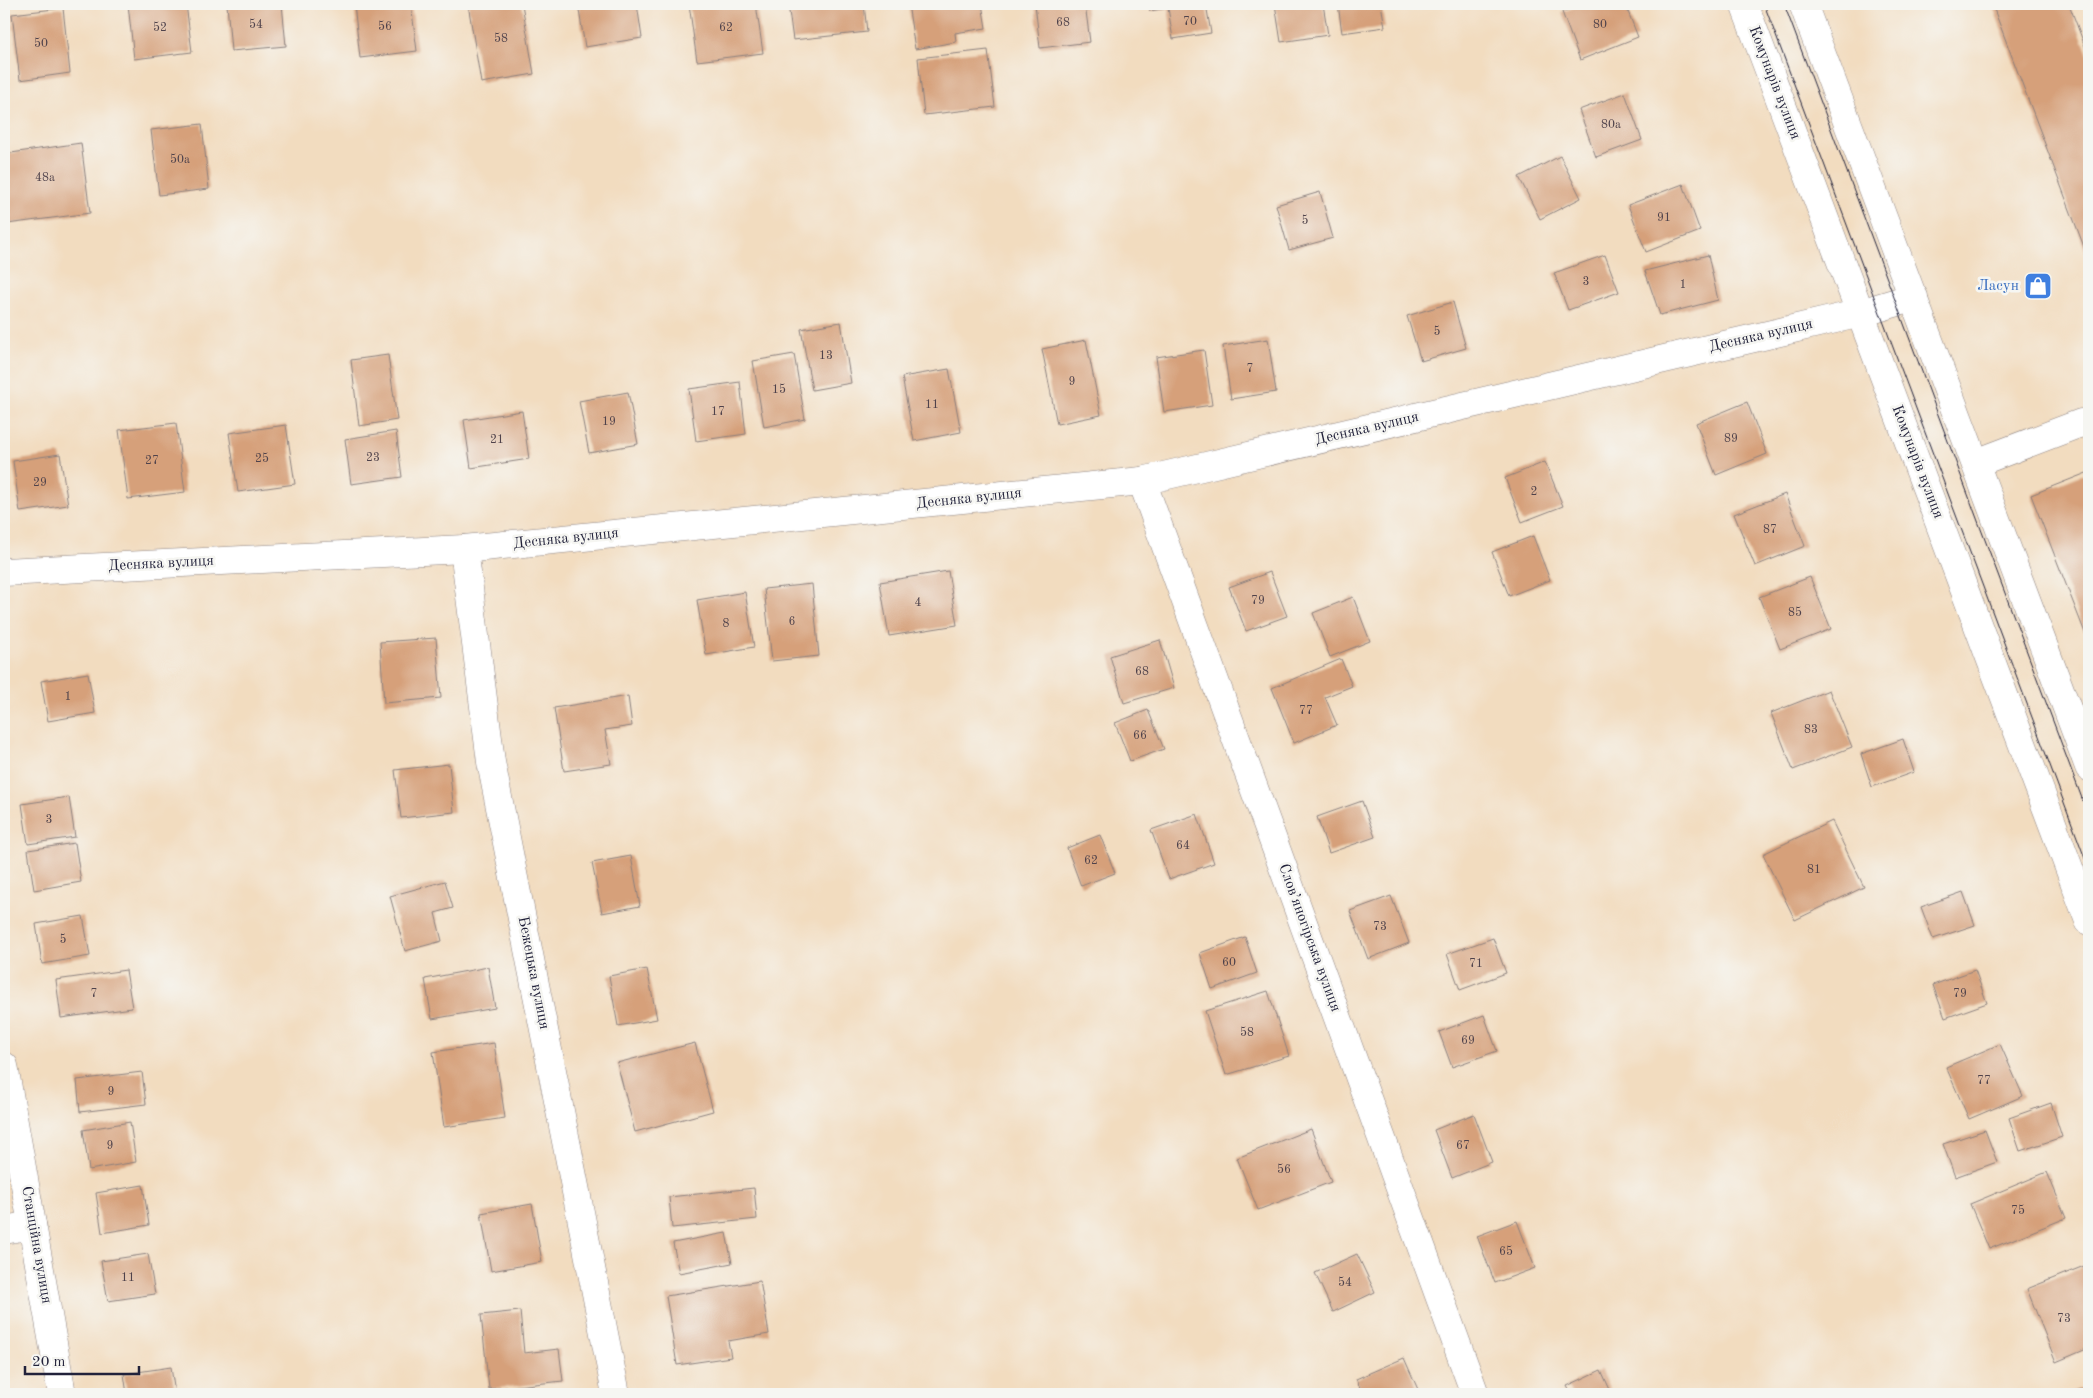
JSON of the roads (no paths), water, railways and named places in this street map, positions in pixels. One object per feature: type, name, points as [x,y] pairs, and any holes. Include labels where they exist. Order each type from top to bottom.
[{"type":"street","name":"Комунарів вулиця","points":[[1744,4],[2089,922]]},
{"type":"street","points":[[1803,4],[2089,767]]},
{"type":"street","name":"Десняка вулиця","points":[[4,572],[464,549],[1142,481],[1861,313],[1914,297]]},
{"type":"street","points":[[1976,463],[2081,423],[2089,425]]},
{"type":"street","name":"Слов’яногірська вулиця","points":[[1142,481],[1475,1394]]},
{"type":"street","name":"Бежецька вулиця","points":[[464,549],[491,762],[616,1394]]},
{"type":"street","name":"Станційна вулиця","points":[[4,1066],[62,1394]]},
{"type":"street","points":[[4,1230],[32,1225]]},
{"type":"tram line","points":[[1764,4],[2089,869]]},
{"type":"tram line","points":[[1784,4],[2089,817]]},
{"type":"place","name":"Ласун","points":[[2038,286]]}]
